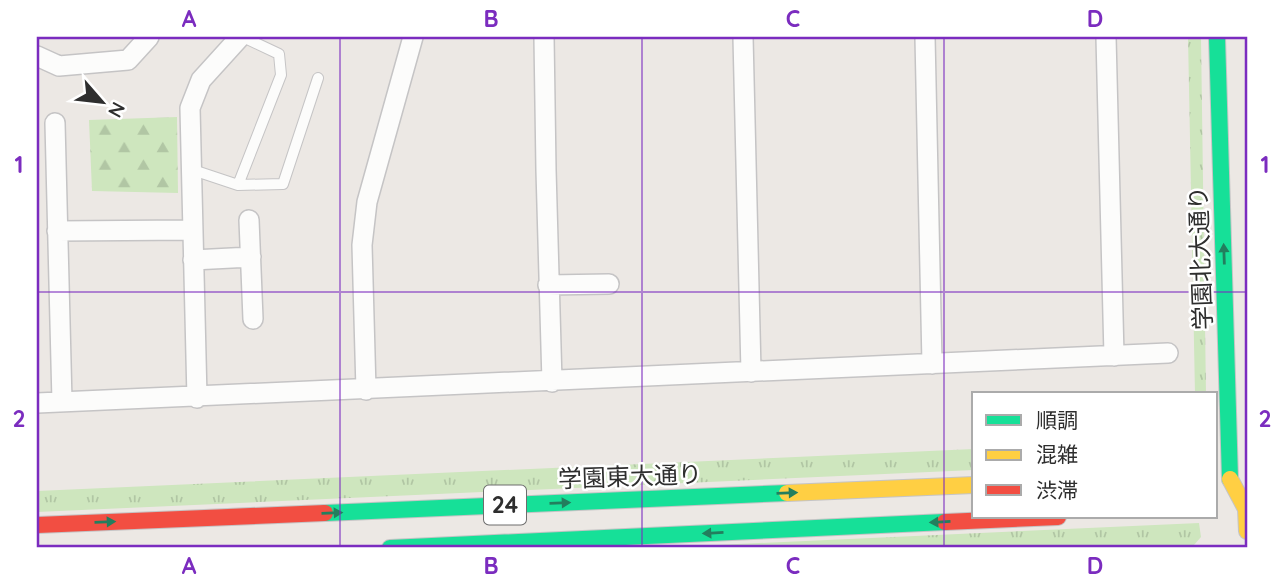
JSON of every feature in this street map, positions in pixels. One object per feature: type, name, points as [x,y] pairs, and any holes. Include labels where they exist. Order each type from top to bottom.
[{"type":"main road","name":"学園北大通り","points":[[1217,37],[1226,322],[1223,479]]},
{"type":"main road","points":[[1214,392],[1226,322]]},
{"type":"main road","points":[[1223,479],[1247,478]]},
{"type":"main road","points":[[1223,479],[1247,508],[1247,531]]},
{"type":"main road","name":"学園東大通り","points":[[37,525],[972,485]]},
{"type":"main road","points":[[1226,509],[1247,508]]},
{"type":"main road","name":"24","points":[[390,548],[1036,518]]},
{"type":"street","points":[[37,56],[59,66],[128,60],[149,37]]},
{"type":"street","points":[[197,398],[189,122],[192,98],[201,80],[242,37]]},
{"type":"street","points":[[366,390],[364,224],[367,202],[413,37]]},
{"type":"street","points":[[544,37],[552,382]]},
{"type":"street","points":[[743,37],[751,372]]},
{"type":"street","points":[[925,37],[932,364]]},
{"type":"street","points":[[1107,37],[1114,356]]},
{"type":"street","points":[[55,123],[62,402]]},
{"type":"street","points":[[249,220],[253,320]]},
{"type":"street","points":[[57,231],[192,230]]},
{"type":"street","points":[[193,260],[251,257]]},
{"type":"street","points":[[548,285],[609,284]]},
{"type":"street","points":[[37,403],[1168,353]]},
{"type":"lane","points":[[238,185],[281,75],[279,54],[242,37]]},
{"type":"lane","points":[[190,169],[238,185],[282,184],[318,78]]},
{"type":"green space","points":[[1188,37],[1201,37],[1206,392],[1195,392]]},
{"type":"green space","points":[[177,117],[178,193],[92,191],[89,120]]},
{"type":"green space","points":[[972,449],[972,470],[37,512],[37,491]]},
{"type":"green space","points":[[1199,523],[1201,537],[1194,545],[1116,548],[651,548]]},
{"type":"traffic: fast","points":[[1217,37],[1230,479]]},
{"type":"traffic: fast","points":[[325,513],[787,493]]},
{"type":"traffic: fast","points":[[390,548],[945,522]]},
{"type":"traffic: slow","points":[[1230,479],[1246,509],[1247,531]]},
{"type":"traffic: slow","points":[[787,493],[972,485]]},
{"type":"traffic: jam","points":[[37,525],[325,513]]},
{"type":"traffic: jam","points":[[945,522],[1035,518]]}]
